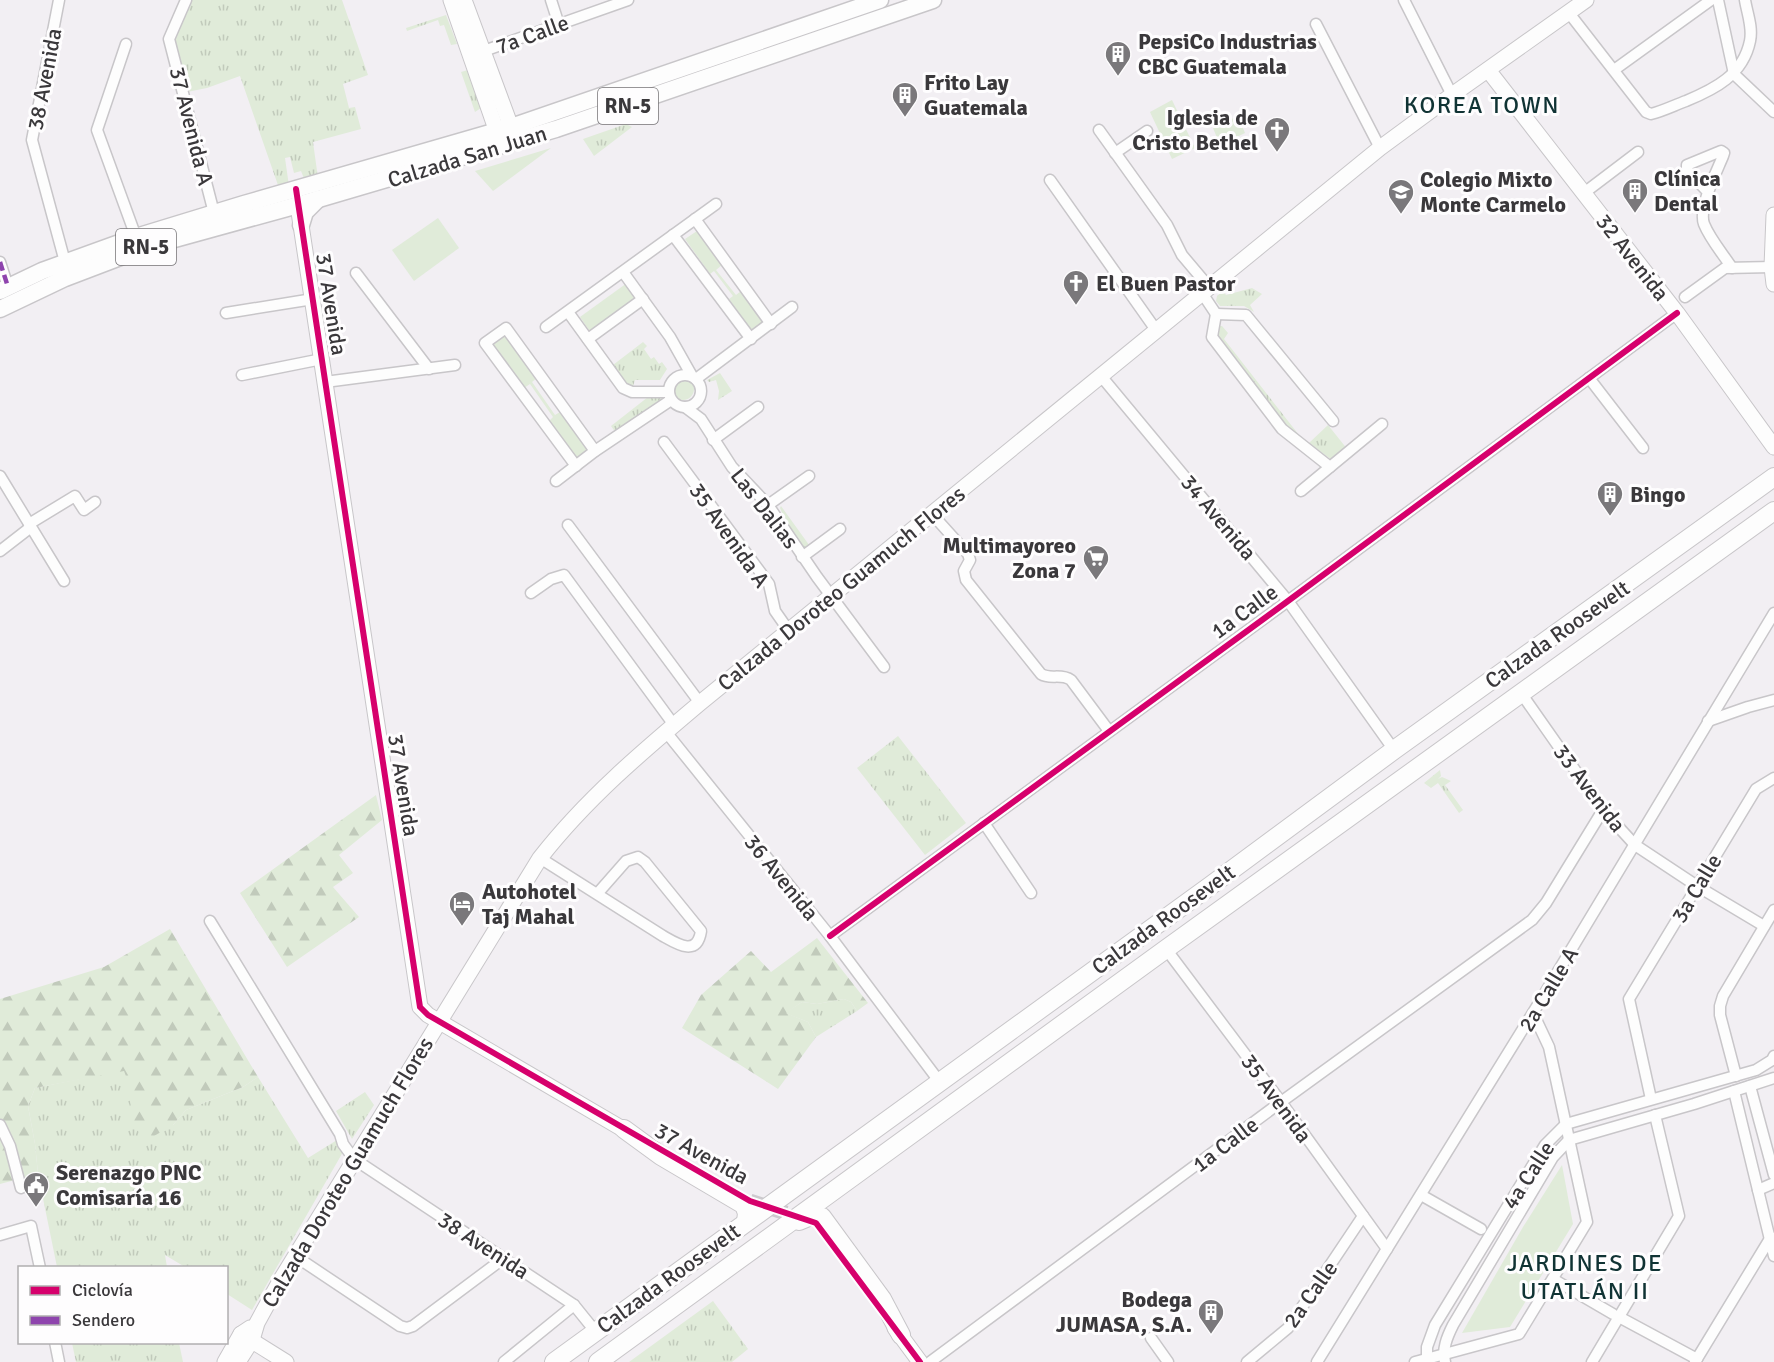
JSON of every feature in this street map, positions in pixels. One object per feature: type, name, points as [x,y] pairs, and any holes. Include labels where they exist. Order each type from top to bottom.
[{"type":"highway","name":"Calzada Roosevelt","points":[[554,1362],[1394,750],[1774,477]]},
{"type":"highway","name":"Calzada Roosevelt","points":[[598,1362],[1774,511]]},
{"type":"highway","points":[[1491,680],[1515,698]]},
{"type":"highway","points":[[1166,949],[1160,940],[1162,931],[1182,914],[1191,899]]},
{"type":"highway","points":[[939,1081],[974,1089]]},
{"type":"highway","points":[[624,1129],[661,1156],[744,1205],[747,1213],[746,1222]]},
{"type":"highway","points":[[786,1226],[811,1216],[822,1217],[882,1299],[901,1335]]},
{"type":"main road","name":"Calzada San Juan","points":[[0,309],[65,278],[149,246],[504,129],[880,0]]},
{"type":"main road","name":"Calzada San Juan","points":[[4,289],[65,262],[214,213],[297,197],[318,199],[456,160],[616,110],[933,0]]},
{"type":"main road","points":[[301,225],[305,212],[318,199]]},
{"type":"street","name":"38 Avenida","points":[[59,0],[32,140],[65,262]]},
{"type":"street","name":"37 Avenida A","points":[[186,0],[169,39],[214,213]]},
{"type":"street","points":[[451,0],[476,54],[504,129]]},
{"type":"street","points":[[464,0],[476,54]]},
{"type":"street","points":[[551,0],[559,24]]},
{"type":"street","name":"7a Calle","points":[[476,54],[628,0]]},
{"type":"street","points":[[1404,0],[1452,95]]},
{"type":"street","name":"Calzada Doroteo Guamuch Flores","points":[[225,1362],[257,1323],[295,1256],[360,1159],[439,1021],[540,858],[560,832],[604,787],[700,703],[1380,148],[1586,0]]},
{"type":"street","points":[[1614,70],[1711,0]]},
{"type":"street","points":[[1718,0],[1734,74],[1774,112]]},
{"type":"street","points":[[1569,13],[1647,112],[1652,114],[1713,90],[1734,74],[1750,41],[1751,29],[1745,0]]},
{"type":"street","points":[[1316,24],[1380,148]]},
{"type":"street","points":[[126,44],[97,130],[136,237]]},
{"type":"street","name":"32 Avenida","points":[[1488,70],[1677,313],[1767,433],[1774,447]]},
{"type":"street","points":[[1099,130],[1167,225],[1182,255],[1205,290],[1216,314],[1212,337],[1282,429],[1330,467]]},
{"type":"street","points":[[1115,153],[1147,131]]},
{"type":"street","points":[[1584,193],[1638,152]]},
{"type":"street","points":[[1050,180],[1156,330]]},
{"type":"street","points":[[1708,192],[1704,222],[1732,268]]},
{"type":"street","name":"37 Avenida","points":[[297,197],[420,1007],[423,1012],[750,1201]]},
{"type":"street","points":[[546,327],[716,204]]},
{"type":"street","points":[[1685,297],[1725,268],[1773,277],[1774,215]]},
{"type":"street","points":[[695,219],[771,324]]},
{"type":"street","points":[[673,235],[751,339]]},
{"type":"street","points":[[0,262],[4,289]]},
{"type":"street","points":[[568,312],[623,388],[632,392],[669,396],[677,405],[685,407],[695,404],[701,390],[694,377],[644,299],[623,272]]},
{"type":"street","points":[[356,273],[424,369]]},
{"type":"street","points":[[226,313],[313,299]]},
{"type":"street","points":[[588,339],[644,299]]},
{"type":"street","points":[[556,481],[669,396],[670,382],[678,375],[694,377],[751,339],[792,307]]},
{"type":"street","name":"1a Calle","points":[[830,936],[1677,313]]},
{"type":"street","points":[[1216,314],[1246,315],[1333,421]]},
{"type":"street","points":[[576,466],[485,343],[506,328],[595,451]]},
{"type":"street","points":[[242,375],[322,359]]},
{"type":"street","points":[[325,382],[455,365]]},
{"type":"street","name":"34 Avenida","points":[[1101,376],[1288,601],[1394,750]]},
{"type":"street","points":[[1589,378],[1643,448]]},
{"type":"street","name":"Las Dalias","points":[[700,395],[701,418],[713,440],[732,467],[768,505],[802,557],[884,667]]},
{"type":"street","name":"Las Dalias","points":[[685,407],[701,418]]},
{"type":"street","points":[[713,440],[758,407]]},
{"type":"street","points":[[1301,491],[1382,424]]},
{"type":"street","name":"35 Avenida A","points":[[664,442],[769,584],[775,611],[789,631]]},
{"type":"street","points":[[0,476],[64,581]]},
{"type":"street","points":[[768,505],[809,476]]},
{"type":"street","points":[[0,551],[30,525],[75,496],[84,510],[95,502]]},
{"type":"street","points":[[932,514],[968,554],[970,560],[964,571],[966,580],[1041,674],[1047,677],[1066,677],[1071,680],[1109,731]]},
{"type":"street","points":[[568,525],[700,703]]},
{"type":"street","points":[[802,557],[840,529]]},
{"type":"street","name":"36 Avenida","points":[[531,593],[551,579],[564,575],[670,729],[939,1081]]},
{"type":"street","name":"2a Calle A","points":[[1317,1362],[1533,1013],[1774,614]]},
{"type":"street","points":[[1733,681],[1729,690],[1731,699],[1738,706],[1748,707]]},
{"type":"street","name":"33 Avenida","points":[[1515,698],[1603,810],[1635,845],[1764,926]]},
{"type":"street","points":[[1708,721],[1774,700]]},
{"type":"street","name":"3a Calle","points":[[1651,1100],[1629,999],[1756,789],[1774,778]]},
{"type":"street","name":"1a Calle","points":[[930,1362],[1281,1102],[1532,920],[1546,903],[1603,810]]},
{"type":"street","points":[[984,823],[1031,893]]},
{"type":"street","points":[[540,858],[597,894],[678,944],[688,947],[695,945],[700,939],[701,931],[645,862],[638,857],[626,861],[597,894]]},
{"type":"street","points":[[1736,1076],[1720,1015],[1720,1006],[1723,996],[1774,910]]},
{"type":"street","name":"38 Avenida","points":[[210,921],[340,1134],[343,1144],[360,1159],[574,1305],[595,1331]]},
{"type":"street","name":"35 Avenida","points":[[1166,949],[1281,1102],[1387,1249]]},
{"type":"street","points":[[1423,1361],[1444,1359],[1519,1334],[1586,1226],[1588,1219],[1549,1047],[1533,1013]]},
{"type":"street","name":"4a Calle","points":[[1423,1361],[1435,1325],[1486,1231],[1545,1145],[1566,1124],[1756,1070],[1772,1060],[1774,1056]]},
{"type":"street","name":"4a Calle","points":[[1569,1140],[1774,1078]]},
{"type":"street","points":[[1750,1086],[1773,1170]]},
{"type":"street","points":[[1690,1089],[1694,1104]]},
{"type":"street","points":[[1734,1091],[1758,1190],[1772,1235],[1774,1256]]},
{"type":"street","points":[[1613,1111],[1617,1126]]},
{"type":"street","points":[[1592,1362],[1616,1316],[1678,1221],[1678,1210],[1655,1115]]},
{"type":"street","points":[[0,1125],[10,1146],[21,1188]]},
{"type":"street","points":[[1444,1359],[1445,1341],[1453,1325],[1553,1156],[1569,1140]]},
{"type":"street","points":[[1758,1190],[1774,1184]]},
{"type":"street","points":[[1421,1195],[1503,1240]]},
{"type":"street","name":"2a Calle","points":[[1247,1362],[1288,1328],[1363,1216]]},
{"type":"street","points":[[816,1223],[920,1362]]},
{"type":"street","points":[[0,1234],[31,1226],[40,1266]]},
{"type":"street","points":[[1552,1279],[1696,1361],[1772,1235]]},
{"type":"street","points":[[295,1256],[406,1328],[413,1326],[504,1258]]},
{"type":"street","points":[[504,1362],[574,1305]]},
{"type":"street","points":[[247,1337],[286,1362]]},
{"type":"street","name":"Calzada Doroteo Guamuch Flores","points":[[238,1362],[247,1337]]},
{"type":"street","points":[[1151,1338],[1168,1362]]},
{"type":"street","points":[[56,1344],[60,1362]]},
{"type":"green space","points":[[191,0],[342,0],[368,75],[343,84],[349,108],[355,107],[361,129],[313,142],[318,178],[305,181],[301,171],[294,173],[290,157],[285,158],[289,186],[279,188],[240,76],[207,88],[187,92],[174,38]]},
{"type":"green space","points":[[446,15],[457,44],[451,45],[444,25],[440,26],[438,20],[407,31],[406,28]]},
{"type":"green space","points":[[468,70],[481,108],[475,112],[461,72]]},
{"type":"green space","points":[[1172,100],[1195,148],[1172,159],[1150,112]]},
{"type":"green space","points":[[1238,116],[1245,133],[1220,145],[1213,128]]},
{"type":"green space","points":[[626,124],[632,127],[594,156],[583,139]]},
{"type":"green space","points":[[551,148],[493,191],[475,171]]},
{"type":"green space","points":[[438,218],[459,248],[414,281],[392,250]]},
{"type":"green space","points":[[697,231],[722,265],[716,270],[736,295],[741,291],[765,325],[753,334],[729,299],[733,296],[714,271],[710,274],[685,239]]},
{"type":"green space","points":[[627,283],[639,298],[591,333],[580,317]]},
{"type":"green space","points":[[1252,288],[1262,294],[1250,305],[1254,312],[1244,306],[1220,306],[1216,301],[1217,296],[1223,291],[1226,295]]},
{"type":"green space","points":[[1217,326],[1222,326],[1228,333],[1224,339],[1299,435],[1288,428],[1218,340]]},
{"type":"green space","points":[[504,335],[537,378],[532,382],[555,415],[560,412],[590,452],[577,461],[548,422],[553,417],[530,384],[524,388],[492,344]]},
{"type":"green space","points":[[643,342],[647,346],[644,349],[651,359],[654,357],[659,364],[662,362],[667,369],[660,380],[635,380],[633,386],[629,386],[613,365]]},
{"type":"green space","points":[[720,373],[732,391],[718,400],[719,391],[716,380],[709,382],[707,380]]},
{"type":"green space","points":[[683,378],[691,381],[694,389],[691,397],[683,400],[675,397],[672,389],[675,381]]},
{"type":"green space","points":[[663,396],[663,401],[616,433],[611,426],[648,397]]},
{"type":"green space","points":[[1328,425],[1348,450],[1332,460],[1309,443]]},
{"type":"green space","points":[[781,506],[812,549],[806,548],[796,540],[785,520]]},
{"type":"green space","points":[[898,736],[966,823],[925,855],[857,768]]},
{"type":"green space","points":[[1440,770],[1441,776],[1438,779],[1442,777],[1451,781],[1445,785],[1463,810],[1459,813],[1438,783],[1431,788],[1424,783]]},
{"type":"green space","points":[[376,795],[382,820],[339,855],[353,873],[333,887],[359,917],[287,967],[240,893]]},
{"type":"green space","points":[[170,929],[258,1077],[243,1087],[186,1110],[173,1125],[154,1136],[141,1135],[137,1128],[124,1071],[35,1088],[28,1106],[38,1174],[0,1184],[0,999],[104,967]]},
{"type":"green space","points":[[817,938],[868,1003],[857,1011],[851,1002],[844,999],[817,1004],[802,1002],[786,1013],[808,1022],[816,1037],[778,1089],[682,1028],[701,995],[751,951],[771,972]]},
{"type":"green space","points":[[844,999],[851,1002],[857,1011],[816,1037],[808,1022],[785,1013],[802,1002],[817,1004]]},
{"type":"green space","points":[[124,1070],[132,1099],[173,1125],[186,1110],[243,1087],[258,1077],[308,1158],[337,1140],[343,1152],[252,1310],[228,1295],[228,1266],[183,1266],[165,1255],[167,1266],[57,1266],[38,1174],[28,1106],[35,1088]]},
{"type":"green space","points":[[365,1092],[374,1105],[352,1139],[336,1111]]},
{"type":"green space","points":[[1562,1165],[1573,1224],[1510,1327],[1462,1333],[1523,1227]]},
{"type":"green space","points":[[713,1301],[748,1349],[732,1362],[629,1362]]},
{"type":"green space","points":[[72,1344],[179,1344],[183,1362],[76,1362]]},
{"type":"tunnel","points":[[750,1201],[807,1220]]},
{"type":"marked path","points":[[0,262],[8,287]]},
{"type":"cycle path","points":[[296,189],[420,1007],[428,1015],[750,1201],[816,1223],[920,1362]]},
{"type":"cycle path","points":[[830,936],[1677,313]]},
{"type":"place","name":"PepsiCo Industrias CBC Guatemala","points":[[1118,77]]},
{"type":"place","name":"Frito Lay Guatemala","points":[[905,118]]},
{"type":"place","name":"Iglesia de Cristo Bethel","points":[[1277,153]]},
{"type":"place","name":"Clínica Dental","points":[[1635,214]]},
{"type":"place","name":"Colegio Mixto Monte Carmelo","points":[[1401,215]]},
{"type":"place","name":"El Buen Pastor","points":[[1076,306]]},
{"type":"place","name":"Bingo","points":[[1610,517]]},
{"type":"place","name":"Multimayoreo Zona 7","points":[[1096,581]]},
{"type":"place","name":"Autohotel Taj Mahal","points":[[462,927]]},
{"type":"place","name":"Serenazgo PNC Comisaría 16","points":[[36,1208]]},
{"type":"place","name":"Bodega JUMASA, S.A.","points":[[1211,1335]]},
{"type":"district","name":"KOREA TOWN","points":[[1482,105]]},
{"type":"district","name":"JARDINES DE UTATLÁN II","points":[[1585,1277]]}]
